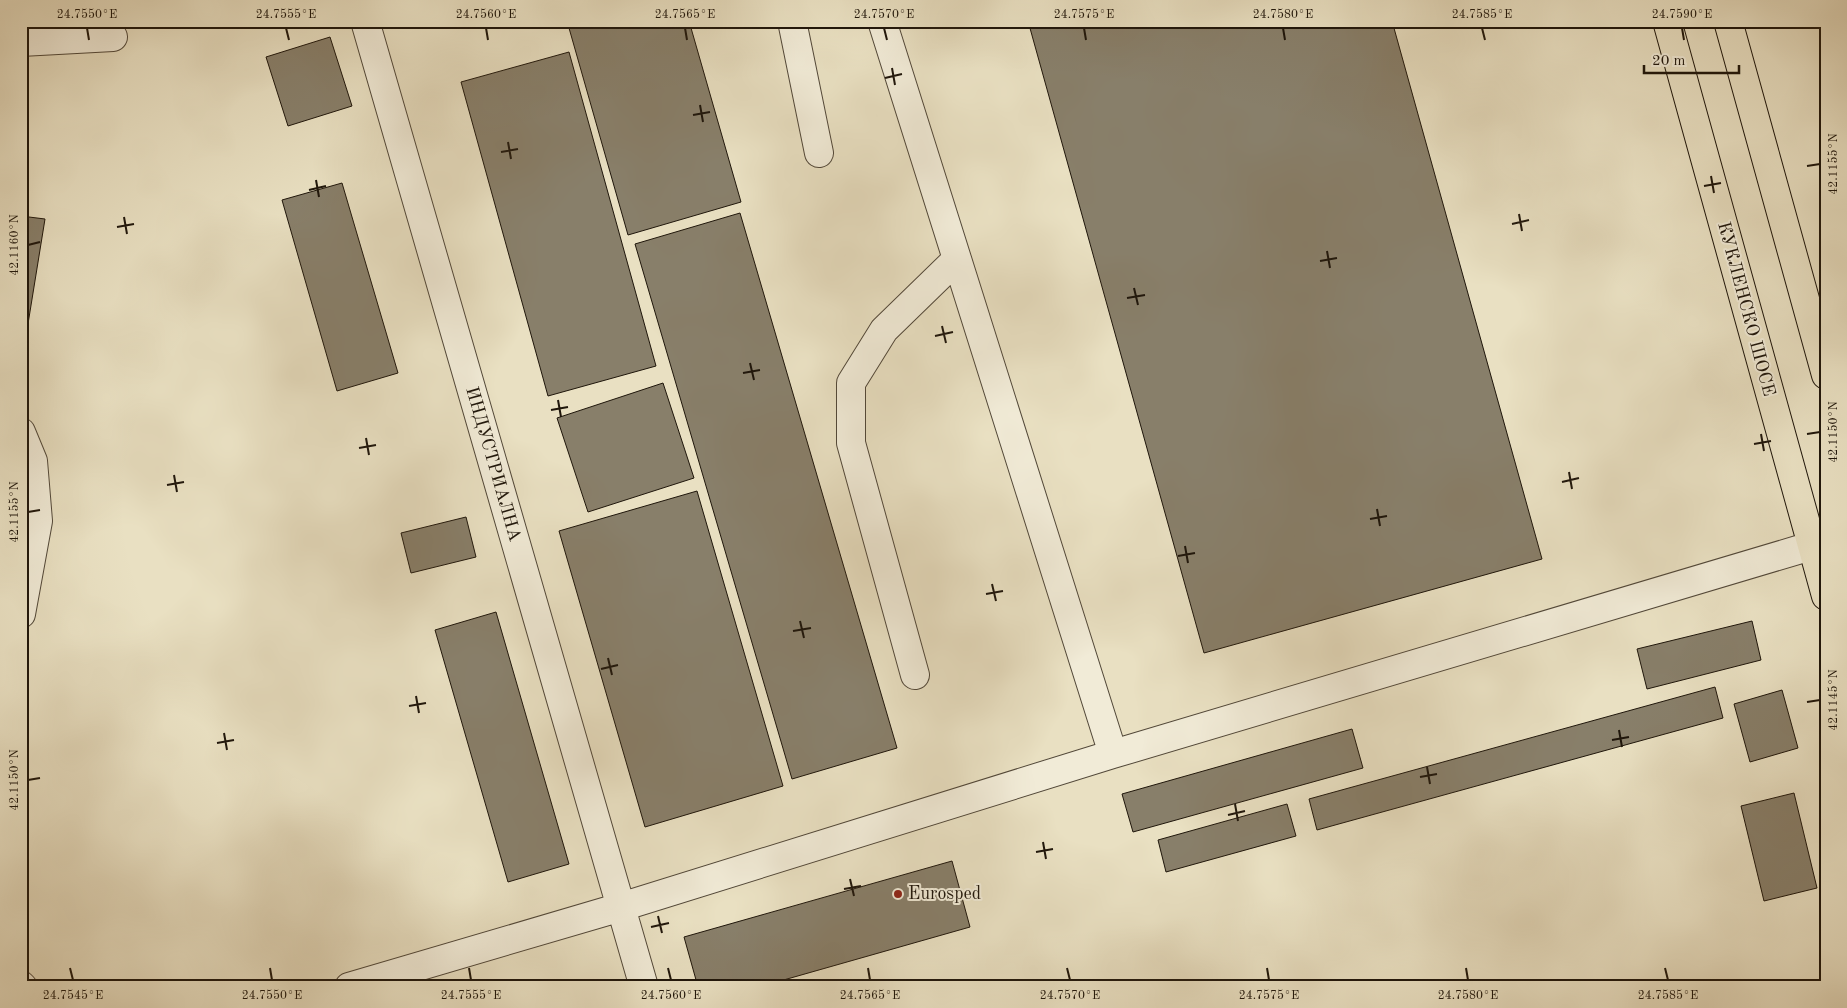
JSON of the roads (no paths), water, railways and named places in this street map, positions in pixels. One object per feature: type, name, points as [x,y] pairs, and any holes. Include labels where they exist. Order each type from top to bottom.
[{"type":"main road","name":"КУКЛЕНСКО ШОСЕ","points":[[1667,21],[1826,596]]},
{"type":"main road","points":[[1728,21],[1826,375]]},
{"type":"street","name":"ИНДУСТРИАЛНА","points":[[365,21],[644,987]]},
{"type":"street","points":[[792,21],[819,153]]},
{"type":"street","points":[[882,21],[1113,754]]},
{"type":"street","points":[[21,42],[113,37]]},
{"type":"street","points":[[915,675],[851,443],[851,383],[884,330],[956,259]]},
{"type":"street","points":[[21,432],[33,461],[38,521],[21,614]]},
{"type":"street","points":[[349,987],[621,907],[1113,754],[1811,546]]},
{"type":"place","name":"Eurosped","points":[[898,894]]}]
